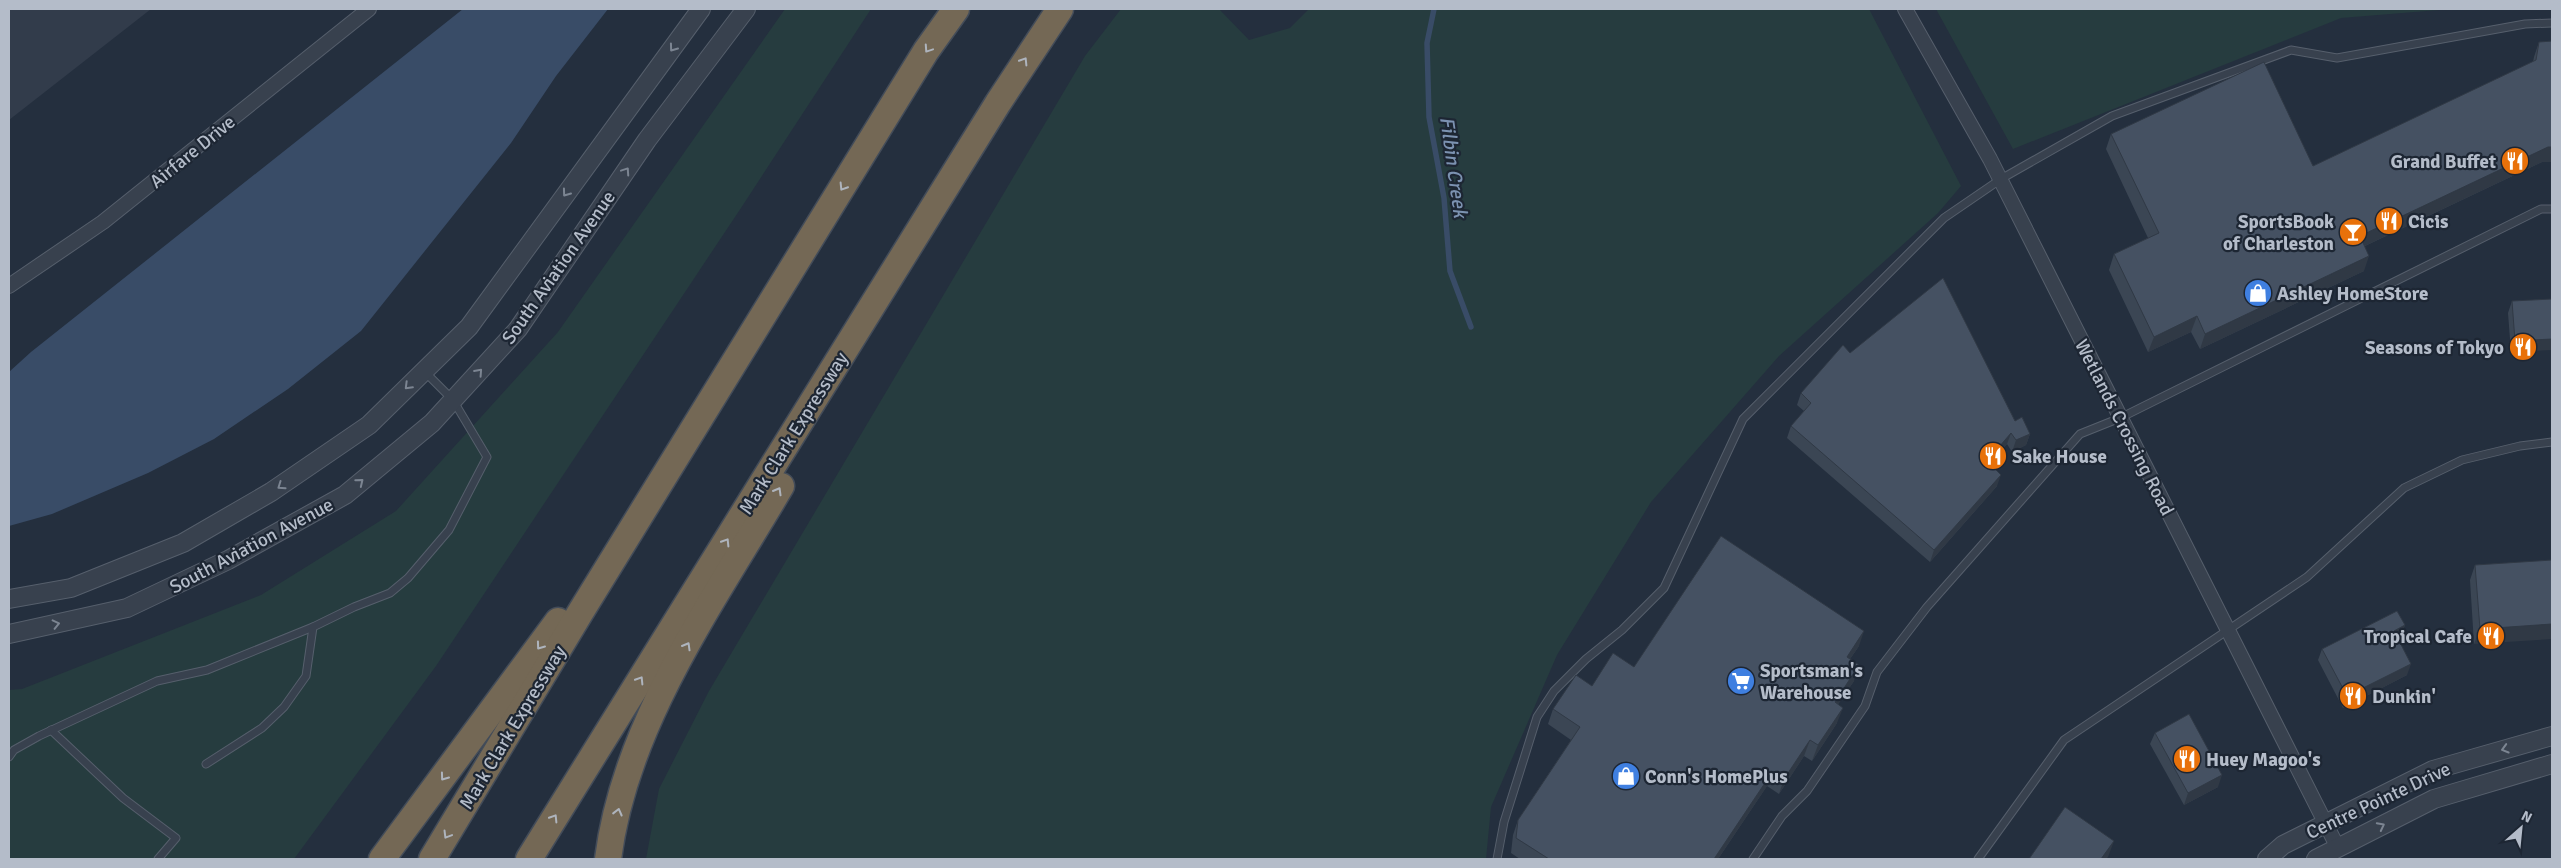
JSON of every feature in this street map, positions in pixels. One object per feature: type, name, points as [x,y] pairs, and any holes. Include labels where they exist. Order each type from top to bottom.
[{"type":"highway","name":"Mark Clark Expressway","points":[[432,859],[754,330],[926,52],[956,9]]},
{"type":"highway","name":"Mark Clark Expressway","points":[[529,859],[998,103],[1060,9]]},
{"type":"highway","points":[[608,859],[626,782],[636,750],[661,691],[786,478],[998,103]]},
{"type":"highway","points":[[382,859],[569,605],[754,330]]},
{"type":"street","name":"Airfare Drive","points":[[9,286],[103,222],[369,9]]},
{"type":"street","name":"South Aviation Avenue","points":[[9,599],[71,588],[183,543],[271,492],[369,425],[469,327],[702,9]]},
{"type":"street","name":"South Aviation Avenue","points":[[9,634],[127,608],[228,560],[345,495],[432,424],[518,329],[647,140],[746,9]]},
{"type":"street","name":"Wetlands Crossing Road","points":[[1905,9],[2001,180],[2338,848]]},
{"type":"street","name":"Centre Pointe Drive","points":[[2267,859],[2283,844],[2433,770],[2552,736]]},
{"type":"street","name":"Centre Pointe Drive","points":[[2316,859],[2434,799],[2552,764]]},
{"type":"lane","points":[[1497,859],[1504,822],[1537,717],[1554,691],[1579,665],[1622,630],[1664,588],[1743,418],[1944,218],[2001,180],[2112,116],[2291,50],[2337,58],[2525,24],[2552,23]]},
{"type":"lane","points":[[1753,859],[1782,816],[1808,791],[1865,706],[1877,672],[1927,606],[2080,434],[2120,418],[2541,209],[2552,209]]},
{"type":"lane","points":[[9,757],[14,750],[51,730],[157,681],[207,670],[313,627],[354,607],[390,593],[408,578],[449,530],[487,456],[453,400],[424,370]]},
{"type":"lane","points":[[1978,859],[2064,740],[2306,577],[2404,488],[2462,460],[2520,446],[2552,442]]},
{"type":"lane","points":[[206,764],[262,728],[284,707],[306,676],[313,627]]},
{"type":"lane","points":[[51,730],[123,798],[176,838],[158,859]]},
{"type":"shaded area","points":[[9,9],[151,9],[9,120]]},
{"type":"green space","points":[[785,9],[871,9],[436,666],[294,859],[9,859],[9,690],[22,689],[261,595],[396,511],[558,332]]},
{"type":"green space","points":[[1121,9],[1219,9],[1249,40],[1290,28],[1309,9],[1869,9],[1961,186],[1938,213],[1779,356],[1651,502],[1557,655],[1491,807],[1486,859],[646,859],[659,789],[709,691],[1085,56]]},
{"type":"green space","points":[[1936,9],[2451,9],[2341,18],[2013,149]]},
{"type":"water","points":[[463,9],[608,9],[556,76],[511,143],[361,331],[288,389],[214,439],[148,473],[52,514],[9,526],[9,372],[31,352]]},
{"type":"building","points":[[2552,41],[2552,147],[2548,147],[2360,236],[2369,256],[2205,334],[2197,316],[2154,337],[2114,254],[2159,233],[2111,134],[2264,62],[2313,166],[2536,60],[2539,42]]},
{"type":"building","points":[[1943,278],[2015,421],[2022,417],[2030,434],[2016,440],[2011,433],[1987,461],[2001,475],[1934,550],[1791,426],[1811,403],[1801,393],[1843,345],[1850,353]]},
{"type":"building","points":[[2552,299],[2552,339],[2515,341],[2512,301]]},
{"type":"building","points":[[1721,536],[1864,631],[1847,657],[1859,665],[1835,702],[1843,708],[1818,745],[1810,740],[1784,779],[1773,771],[1714,859],[1549,859],[1516,838],[1518,820],[1580,727],[1553,709],[1576,675],[1592,686],[1613,653],[1634,667]]},
{"type":"building","points":[[2552,560],[2552,624],[2480,629],[2475,565]]},
{"type":"building","points":[[2397,611],[2405,625],[2394,631],[2411,664],[2347,696],[2322,649]]},
{"type":"building","points":[[2189,714],[2222,775],[2188,793],[2155,733]]},
{"type":"building","points":[[2065,807],[2114,841],[2101,859],[2029,859]]},
{"type":"waterway","name":"Filbin Creek","points":[[1434,9],[1427,43],[1429,117],[1444,198],[1450,271],[1471,327]]},
{"type":"place","name":"Grand Buffet","points":[[2515,161]]},
{"type":"place","name":"Cicis","points":[[2389,221]]},
{"type":"place","name":"SportsBook of Charleston","points":[[2353,232]]},
{"type":"place","name":"Ashley HomeStore","points":[[2258,293]]},
{"type":"place","name":"Seasons of Tokyo","points":[[2523,347]]},
{"type":"place","name":"Sake House","points":[[1993,456]]},
{"type":"place","name":"Tropical Cafe","points":[[2491,636]]},
{"type":"place","name":"Sportsman's Warehouse","points":[[1741,681]]},
{"type":"place","name":"Dunkin'","points":[[2353,696]]},
{"type":"place","name":"Huey Magoo's","points":[[2187,759]]},
{"type":"place","name":"Conn's HomePlus","points":[[1626,776]]}]
